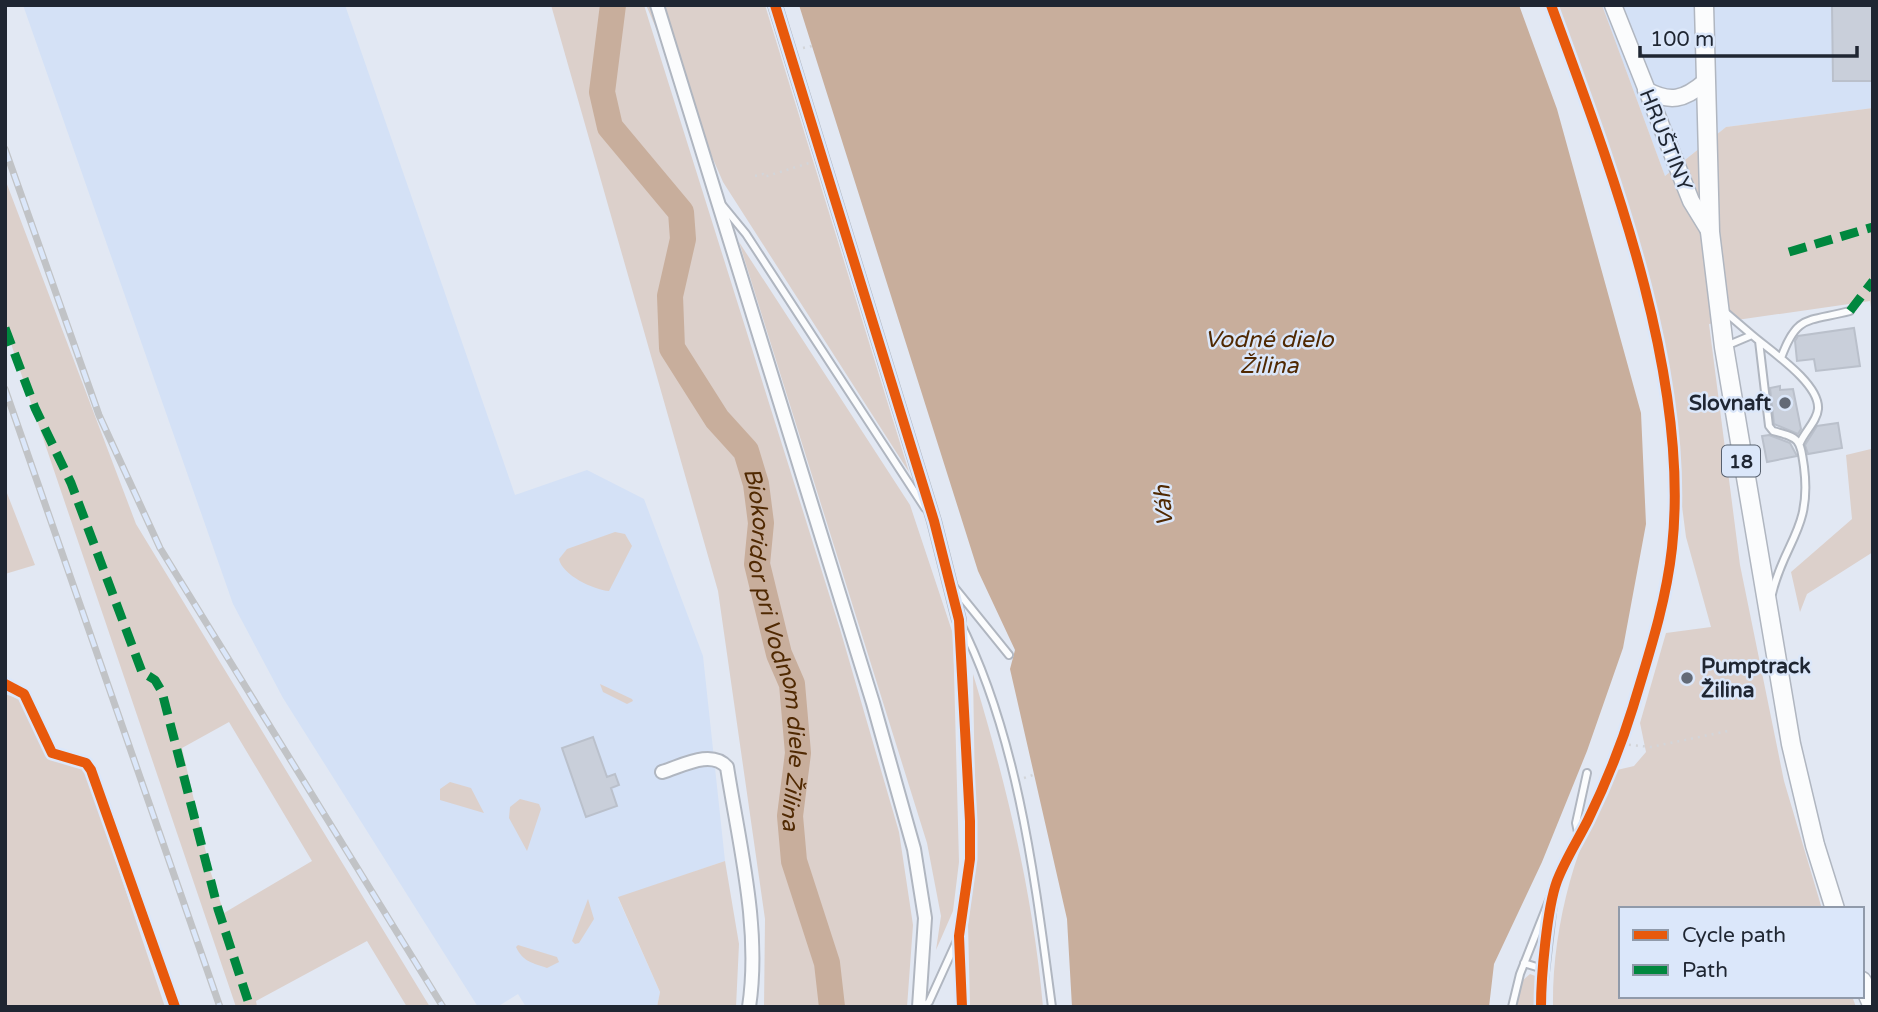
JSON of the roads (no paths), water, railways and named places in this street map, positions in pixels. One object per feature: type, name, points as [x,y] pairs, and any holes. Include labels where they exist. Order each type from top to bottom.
[{"type":"main road","name":"18","points":[[1704,5],[1710,232],[1718,306],[1767,617],[1794,757],[1815,845],[1834,907]]},
{"type":"main road","points":[[1864,986],[1872,1007]]},
{"type":"street","points":[[657,5],[869,690],[914,849],[925,918],[921,1007]]},
{"type":"street","points":[[775,5],[934,521],[959,620]]},
{"type":"street","name":"HRUŠTINY","points":[[1613,5],[1691,201],[1710,232]]},
{"type":"street","points":[[1646,90],[1669,100],[1680,99],[1705,82]]},
{"type":"street","points":[[662,772],[709,757],[720,760],[727,767],[747,898],[752,957],[749,1007]]},
{"type":"lane","points":[[716,198],[746,234],[934,521]]},
{"type":"lane","points":[[1718,306],[1781,358],[1817,399],[1815,417],[1800,443]]},
{"type":"lane","points":[[1781,358],[1791,332],[1798,324],[1850,311]]},
{"type":"lane","points":[[1724,346],[1752,335]]},
{"type":"lane","points":[[1759,341],[1769,426],[1773,431],[1792,434],[1800,443],[1806,484],[1804,514],[1774,589],[1767,617]]},
{"type":"lane","points":[[951,583],[1009,655]]},
{"type":"lane","points":[[959,620],[981,662],[1014,781],[1041,925],[1052,1007]]},
{"type":"lane","points":[[1579,837],[1576,822],[1587,774]]},
{"type":"lane","points":[[1512,1007],[1524,964],[1556,883],[1543,969],[1541,1007]]},
{"type":"lane","points":[[921,1007],[929,1002],[959,936]]},
{"type":"lane","points":[[1524,964],[1543,969]]},
{"type":"water","name":"Vodné dielo Žilina","points":[[799,5],[1519,5],[1557,109],[1641,413],[1646,524],[1623,648],[1587,751],[1542,862],[1494,964],[1489,1007],[1072,1007],[1067,919],[1010,669],[1015,650],[978,571]]},
{"type":"waterway","name":"Biokoridor pri Vodnom diele Žilina","points":[[613,5],[602,92],[610,127],[681,212],[683,239],[670,296],[672,348],[717,419],[746,451],[756,484],[761,523],[757,564],[779,654],[792,684],[798,753],[790,816],[794,861],[827,963],[832,1007]]},
{"type":"railway","points":[[5,149],[99,415],[160,548],[443,1007]]},
{"type":"railway","points":[[5,389],[220,1007]]},
{"type":"place","name":"Slovnaft","points":[[1785,403]]},
{"type":"place","name":"Pumptrack Žilina","points":[[1687,678]]},
{"type":"water label","name":"Váh","points":[[1163,506]]}]
